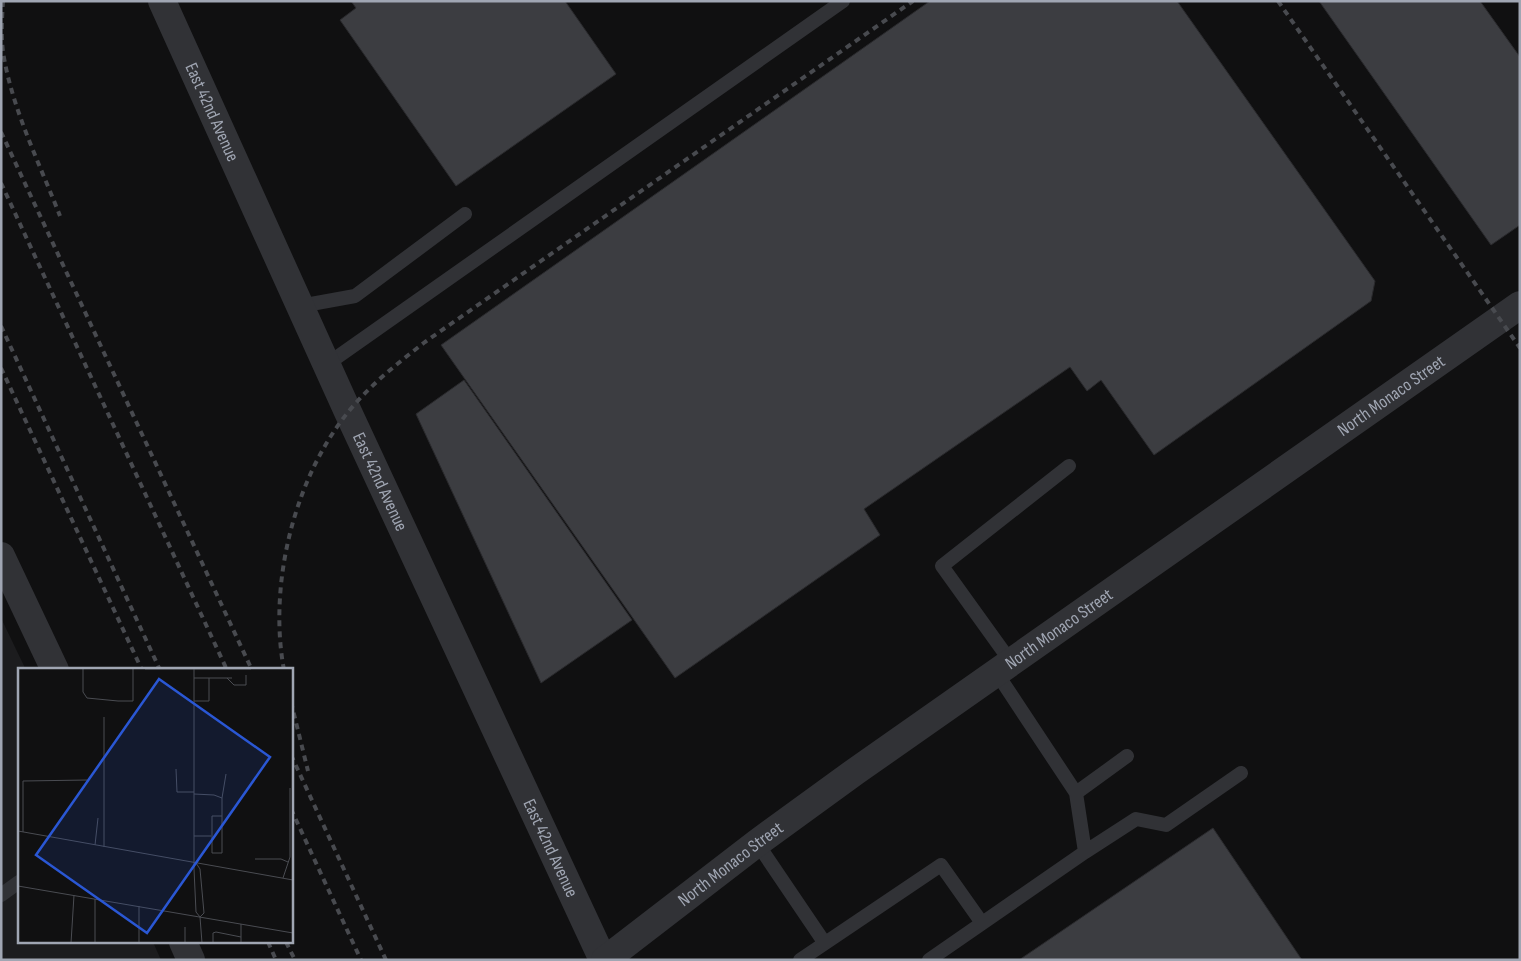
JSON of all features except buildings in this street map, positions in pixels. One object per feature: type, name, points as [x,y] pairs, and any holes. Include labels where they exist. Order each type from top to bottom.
[{"type":"street","name":"East 42nd Avenue","points":[[162,1],[326,365],[604,960]]},
{"type":"street","name":"North Monaco Street","points":[[604,960],[756,843],[1520,305]]},
{"type":"street","points":[[1,556],[54,668]]},
{"type":"street","points":[[184,944],[191,960]]},
{"type":"lane","points":[[326,365],[843,1]]},
{"type":"lane","points":[[300,306],[355,296],[466,214]]},
{"type":"lane","points":[[1069,466],[942,566],[1004,667],[1076,793],[1084,852]]},
{"type":"lane","points":[[1076,793],[1126,756]]},
{"type":"lane","points":[[929,960],[1084,852],[1136,819],[1166,825],[1241,773]]},
{"type":"lane","points":[[756,843],[824,942]]},
{"type":"lane","points":[[800,960],[824,942],[941,865],[982,923]]},
{"type":"lane","points":[[1,894],[18,883]]},
{"type":"shaded area","points":[[1,618],[25,668],[18,668],[18,944],[154,944],[161,960],[1,960]]},
{"type":"railway","points":[[3,1],[2,39],[7,73],[19,115],[60,216]]},
{"type":"railway","points":[[284,668],[280,637],[280,603],[283,568],[290,534],[300,500],[313,468],[330,438],[357,401],[385,374],[425,342],[913,1]]},
{"type":"railway","points":[[1278,1],[1520,348]]},
{"type":"railway","points":[[1,132],[251,668]]},
{"type":"railway","points":[[1,183],[226,668]]},
{"type":"railway","points":[[1,326],[159,668]]},
{"type":"railway","points":[[1,368],[141,668]]},
{"type":"railway","points":[[292,706],[308,771]]},
{"type":"railway","points":[[292,757],[386,960]]},
{"type":"railway","points":[[292,811],[361,960]]},
{"type":"railway","points":[[269,944],[276,960]]},
{"type":"railway","points":[[287,944],[295,960]]}]
